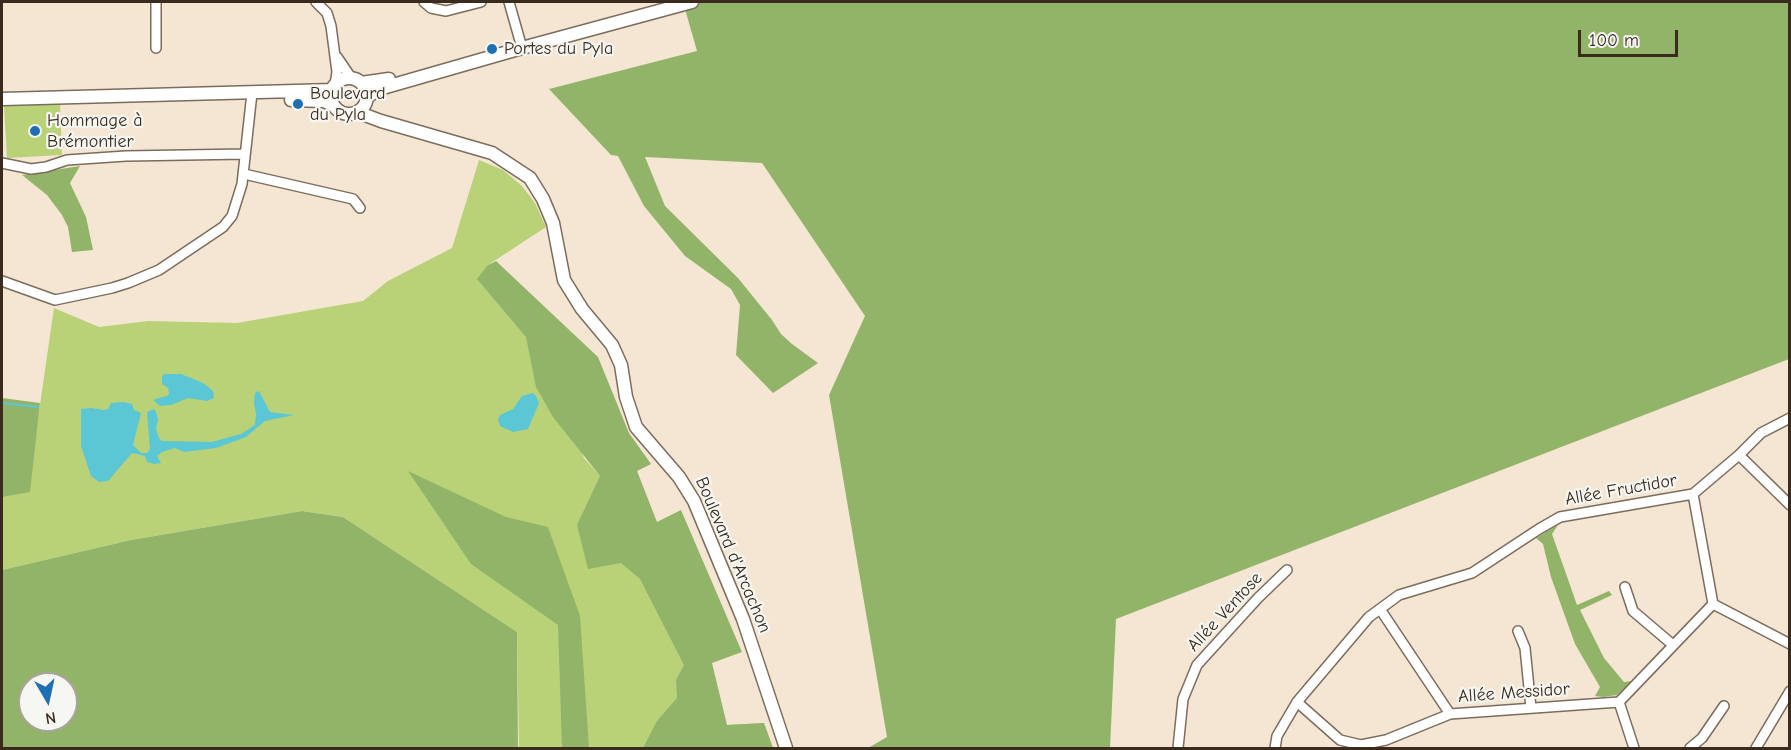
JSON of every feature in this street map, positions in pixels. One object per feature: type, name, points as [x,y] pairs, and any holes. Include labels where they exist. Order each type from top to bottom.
[{"type":"main road","points":[[251,96],[324,101],[342,112],[357,112],[366,99],[379,89],[692,2]]},
{"type":"main road","points":[[334,106],[331,98],[334,88],[340,81],[371,83],[519,49]]},
{"type":"main road","points":[[357,81],[366,90],[366,99],[372,114],[381,121]]},
{"type":"main road","points":[[2,99],[155,96],[171,99],[251,96],[334,88]]},
{"type":"main road","name":"Boulevard d'Arcachon","points":[[357,112],[492,153],[530,178],[543,199],[553,223],[564,280],[582,309],[612,345],[621,365],[626,397],[636,427],[680,477],[694,501],[747,629],[786,748]]},
{"type":"street","points":[[156,2],[156,48]]},
{"type":"street","points":[[318,2],[329,19],[337,72],[334,88]]},
{"type":"street","points":[[424,2],[431,8],[446,11],[482,2]]},
{"type":"street","points":[[509,2],[519,49]]},
{"type":"street","points":[[334,49],[341,65],[357,81]]},
{"type":"street","points":[[2,281],[55,300],[112,288],[168,265],[228,222],[234,210],[244,174],[251,96]]},
{"type":"street","points":[[2,163],[30,169],[46,167],[67,160],[126,156],[245,154]]},
{"type":"street","points":[[244,174],[353,199],[360,208]]},
{"type":"street","name":"Allée Fructidor","points":[[1275,748],[1277,736],[1297,702],[1369,617],[1399,595],[1472,573],[1560,517],[1693,494],[1761,434],[1790,418]]},
{"type":"street","points":[[1739,455],[1790,505]]},
{"type":"street","points":[[1693,494],[1713,604]]},
{"type":"street","name":"Allée Ventose","points":[[1178,748],[1183,699],[1197,665],[1287,570]]},
{"type":"street","points":[[1624,587],[1634,611],[1673,645]]},
{"type":"street","points":[[1713,604],[1790,644]]},
{"type":"street","points":[[1634,748],[1619,702],[1713,604]]},
{"type":"street","points":[[1380,609],[1450,714]]},
{"type":"street","points":[[1518,631],[1525,648],[1531,708]]},
{"type":"street","points":[[1756,748],[1790,691]]},
{"type":"street","name":"Allée Messidor","points":[[1297,702],[1340,740],[1361,746],[1386,740],[1450,714],[1619,702]]},
{"type":"street","points":[[1690,748],[1702,738],[1724,706]]},
{"type":"green space","points":[[683,2],[1789,2],[1789,359],[1116,619],[1110,748],[868,748],[887,737],[829,395],[865,316],[762,163],[645,157],[665,206],[738,278],[781,334],[818,363],[773,393],[736,355],[740,305],[731,289],[685,256],[644,206],[618,156],[611,155],[549,89],[697,51]]},
{"type":"green space","points":[[60,104],[62,155],[7,158],[4,106]]},
{"type":"green space","points":[[479,160],[503,170],[522,186],[535,203],[546,227],[491,263],[515,290],[584,458],[600,476],[727,725],[764,723],[773,748],[519,748],[517,632],[343,517],[302,511],[131,540],[2,570],[2,483],[29,481],[54,308],[99,327],[148,321],[237,323],[363,301],[388,281],[452,248]]},
{"type":"green space","points":[[80,166],[70,183],[86,217],[93,250],[72,252],[68,227],[62,215],[47,195],[22,175]]},
{"type":"green space","points":[[496,261],[598,357],[629,433],[651,464],[637,471],[657,522],[681,510],[742,652],[712,663],[727,725],[764,723],[773,748],[643,748],[657,721],[677,698],[676,680],[684,665],[640,579],[621,563],[588,569],[577,525],[600,476],[553,417],[536,387],[526,337],[477,279],[487,266]]},
{"type":"green space","points":[[2,398],[40,403],[30,492],[2,497]]},
{"type":"green space","points":[[408,471],[506,517],[548,527],[580,616],[589,748],[562,748],[558,625],[471,564]]},
{"type":"green space","points":[[302,511],[343,517],[517,632],[518,748],[2,748],[2,570],[131,540]]},
{"type":"green space","points":[[1558,525],[1552,534],[1577,605],[1609,591],[1612,595],[1580,610],[1604,658],[1624,682],[1632,681],[1617,695],[1595,696],[1600,687],[1575,644],[1551,577],[1543,544],[1536,538]]},
{"type":"water","points":[[164,374],[181,374],[203,383],[213,391],[214,398],[207,401],[188,398],[171,405],[160,406],[154,401],[155,399],[169,394],[168,388],[162,384]]},
{"type":"water","points":[[259,391],[270,412],[294,415],[265,421],[246,437],[216,448],[184,452],[175,448],[162,452],[157,456],[161,463],[147,462],[145,456],[132,453],[108,481],[99,482],[91,476],[81,446],[81,409],[104,410],[108,409],[111,403],[132,404],[134,410],[141,413],[133,445],[141,453],[147,453],[150,449],[147,412],[154,409],[156,412],[158,419],[156,429],[162,441],[212,442],[241,434],[255,425],[255,393]]},
{"type":"water","points":[[533,393],[539,403],[528,429],[513,432],[500,426],[498,419],[500,415],[513,409],[522,396]]},
{"type":"waterway","points":[[2,403],[38,407]]},
{"type":"place","name":"Portes du Pyla","points":[[492,49]]},
{"type":"place","name":"Boulevard du Pyla","points":[[298,104]]},
{"type":"place","name":"Hommage à Brémontier","points":[[35,131]]}]
